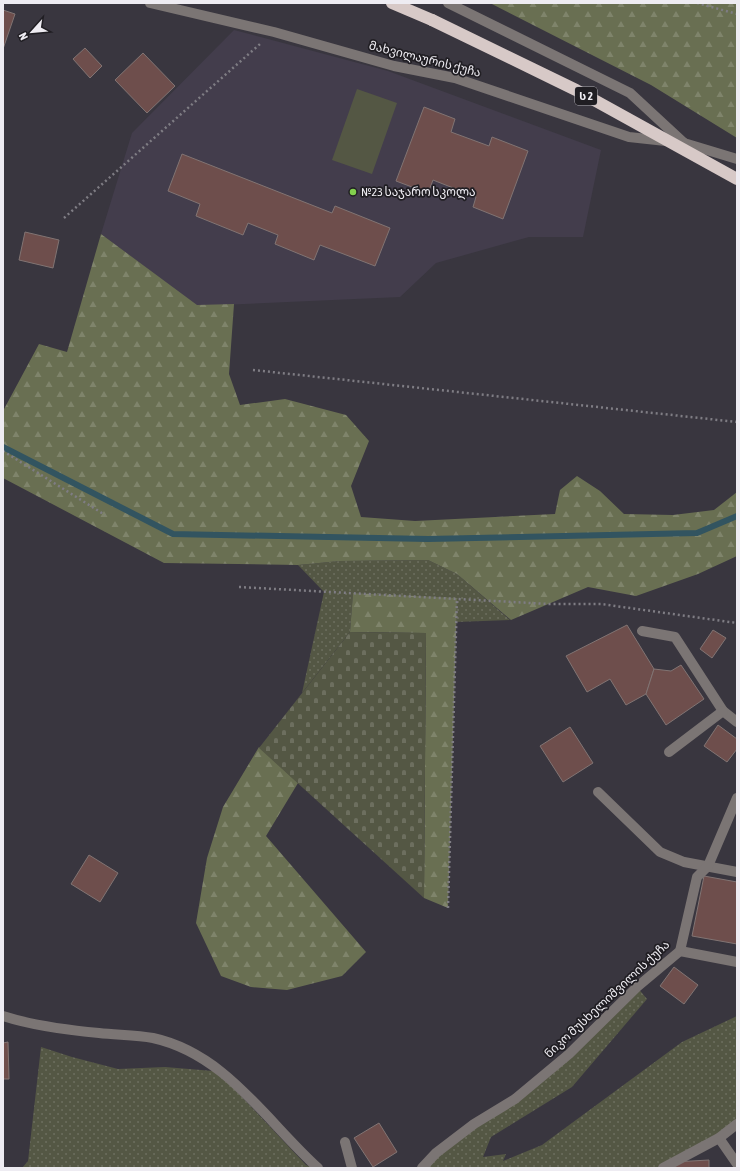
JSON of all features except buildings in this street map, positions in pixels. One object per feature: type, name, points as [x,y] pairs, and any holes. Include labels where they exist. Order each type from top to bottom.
[{"type":"highway","name":"ს 2","points":[[392,3],[432,20],[576,90],[737,179]]},
{"type":"street","name":"მახვილაურის ქუჩა","points":[[150,3],[274,32],[394,66],[455,78],[629,137],[684,143],[737,159]]},
{"type":"street","points":[[448,3],[630,93],[684,143]]},
{"type":"street","points":[[642,631],[676,637],[723,711],[737,722]]},
{"type":"street","points":[[669,752],[723,711]]},
{"type":"street","points":[[598,792],[660,852],[684,862],[737,872]]},
{"type":"street","name":"ნიკო მუსხელიშვილის ქუჩა","points":[[422,1168],[436,1153],[474,1124],[515,1099],[569,1054],[637,987],[680,951],[697,877],[708,866],[737,798]]},
{"type":"street","points":[[680,951],[737,962]]},
{"type":"street","points":[[3,1016],[47,1027],[153,1038],[182,1048],[209,1062],[231,1080],[250,1097],[296,1148],[318,1168]]},
{"type":"street","points":[[663,1168],[719,1138],[737,1124]]},
{"type":"street","points":[[719,1138],[737,1164]]},
{"type":"street","points":[[345,1142],[352,1168]]},
{"type":"path","points":[[697,3],[737,14]]},
{"type":"path","points":[[64,218],[274,32]]},
{"type":"path","points":[[253,370],[737,422]]},
{"type":"path","points":[[3,451],[105,515]]},
{"type":"path","points":[[239,587],[549,604],[601,604],[737,623]]},
{"type":"path","points":[[448,908],[457,598]]},
{"type":"shaded area","name":"№23 საჯარო სკოლა","points":[[234,30],[388,71],[601,150],[583,237],[529,237],[436,263],[400,297],[197,306],[101,234],[132,133]]},
{"type":"green space","points":[[490,3],[737,3],[737,138],[651,85]]},
{"type":"green space","points":[[357,89],[397,103],[372,174],[332,160]]},
{"type":"green space","points":[[101,234],[197,305],[234,304],[229,374],[240,405],[285,399],[346,415],[369,441],[351,486],[361,517],[415,521],[555,514],[560,490],[577,476],[600,491],[624,514],[673,515],[714,510],[737,492],[737,556],[698,574],[636,596],[588,587],[511,620],[457,574],[428,560],[340,561],[298,565],[164,563],[3,478],[3,411],[39,344],[67,352]]},
{"type":"green space","points":[[428,560],[457,574],[510,620],[456,622],[457,599],[353,593],[350,632],[302,693],[324,592],[298,565],[340,561]]},
{"type":"green space","points":[[353,593],[457,598],[448,908],[424,898],[426,633],[350,632]]},
{"type":"green space","points":[[350,632],[426,633],[424,898],[259,748]]},
{"type":"green space","points":[[259,747],[298,783],[266,836],[366,952],[342,976],[287,990],[251,987],[221,976],[196,923],[207,858],[223,807]]},
{"type":"green space","points":[[637,987],[647,999],[572,1087],[491,1137],[483,1157],[506,1154],[503,1161],[542,1145],[682,1042],[737,1016],[737,1124],[663,1168],[422,1168],[515,1099]]},
{"type":"green space","points":[[41,1047],[118,1069],[165,1067],[213,1071],[223,1077],[306,1165],[314,1168],[22,1168],[28,1161]]},
{"type":"waterway","points":[[3,447],[173,534],[428,539],[697,533],[737,516]]},
{"type":"place","name":"№23 საჯარო სკოლა","points":[[353,192]]}]
